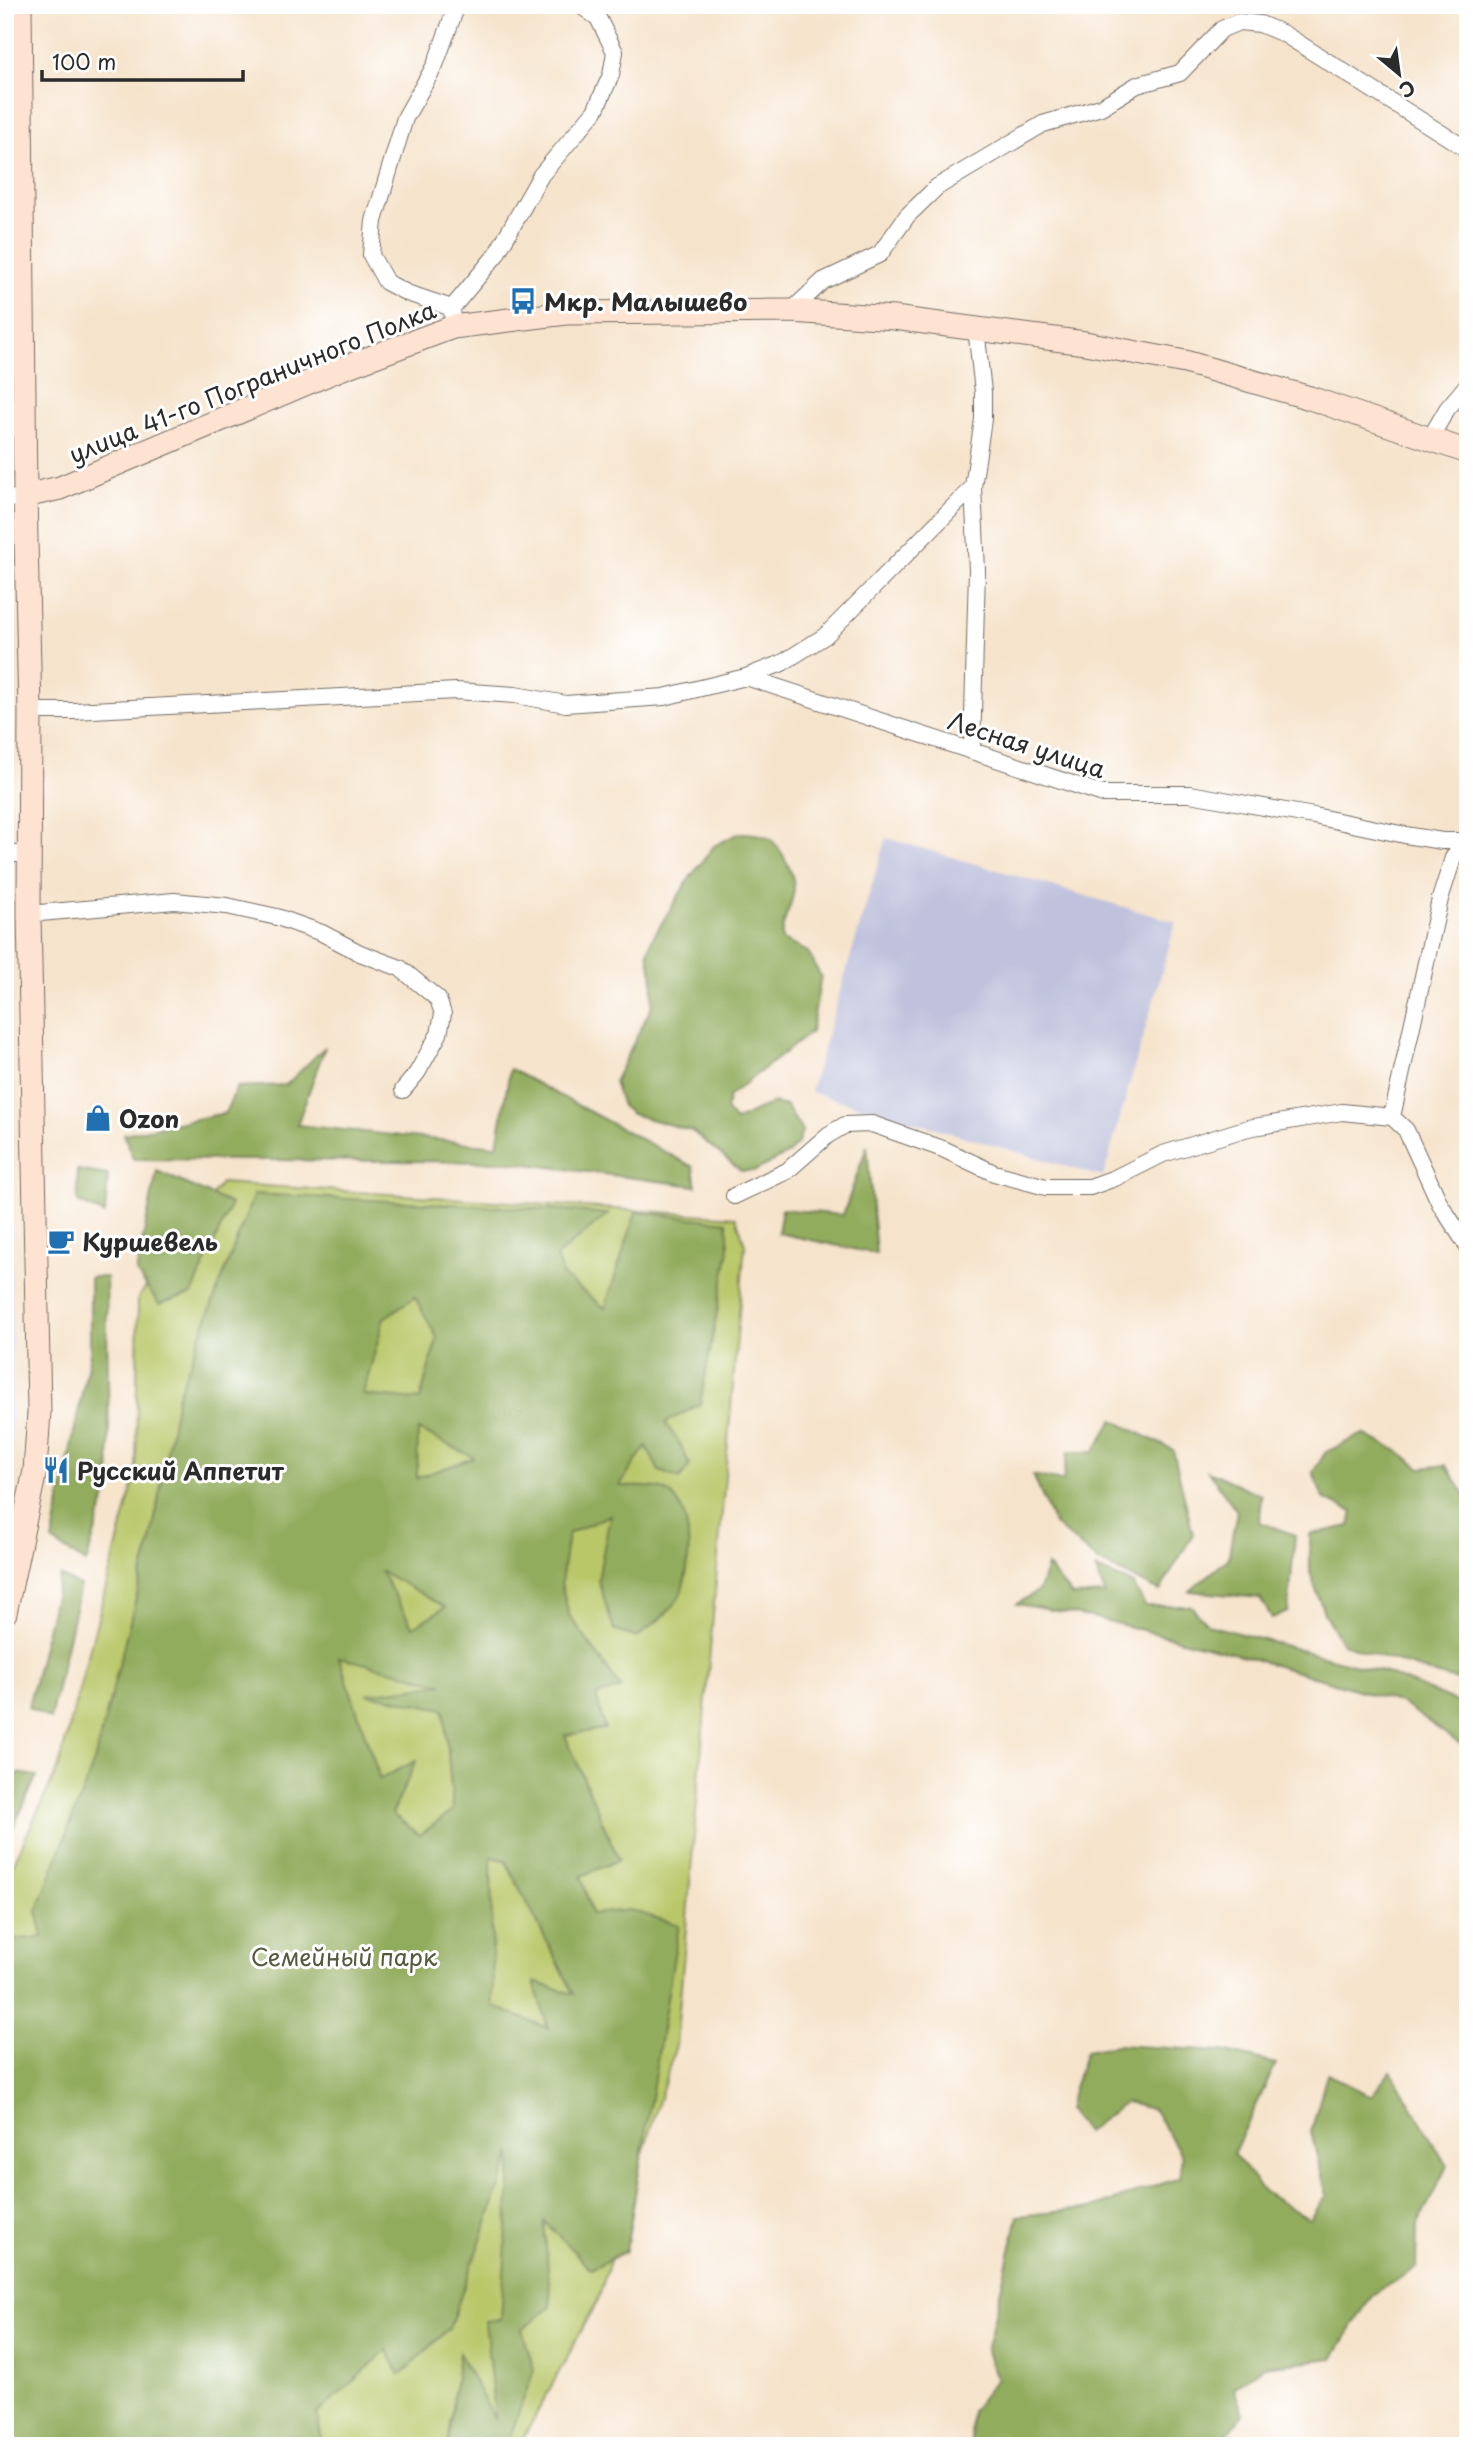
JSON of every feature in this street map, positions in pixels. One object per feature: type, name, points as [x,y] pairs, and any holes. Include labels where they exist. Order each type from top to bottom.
[{"type":"street","points":[[5,1613],[35,1471],[39,1412],[29,914],[17,854],[30,711],[15,498],[20,5]]},
{"type":"street","points":[[457,5],[435,65],[405,118],[374,221],[371,255],[386,282],[452,317],[496,255],[541,175],[595,111],[611,75],[615,52],[598,19],[580,5]]},
{"type":"street","points":[[791,312],[823,281],[880,254],[907,216],[937,187],[1043,124],[1101,107],[1137,85],[1180,73],[1222,29],[1239,22],[1260,24],[1284,34],[1468,150]]},
{"type":"street","name":"улица 41-го Пограничного Полка","points":[[15,498],[60,488],[340,369],[452,317],[566,313],[791,312],[894,318],[1084,343],[1185,362],[1310,398],[1468,452]]},
{"type":"street","points":[[972,750],[978,569],[973,487],[984,419],[976,328]]},
{"type":"street","points":[[1429,440],[1447,409],[1468,384]]},
{"type":"street","points":[[30,711],[456,691],[514,695],[566,704],[664,697],[746,677],[782,663],[825,636],[973,487]]},
{"type":"street","name":"Лесная улица","points":[[746,677],[1103,794],[1190,794],[1405,835],[1442,841],[1467,839]]},
{"type":"street","points":[[1392,1117],[1440,899],[1453,858],[1467,839]]},
{"type":"street","points":[[29,914],[174,901],[227,906],[277,917],[400,968],[438,999],[443,1014],[439,1034],[417,1073],[403,1090]]},
{"type":"street","points":[[734,1196],[787,1171],[828,1135],[845,1125],[872,1124],[943,1149],[994,1173],[1046,1187],[1090,1186],[1115,1178],[1163,1154],[1248,1128],[1342,1112],[1392,1117],[1406,1130],[1440,1205],[1468,1247]]},
{"type":"shaded area","points":[[886,838],[1176,922],[1103,1177],[810,1092]]},
{"type":"shaded area","points":[[5,1199],[12,1199],[11,1517],[5,1517]]},
{"type":"green space","points":[[739,833],[768,838],[782,853],[792,874],[794,888],[782,940],[808,952],[821,977],[811,1032],[729,1096],[726,1109],[735,1121],[772,1103],[786,1106],[802,1131],[798,1143],[789,1153],[755,1171],[741,1171],[692,1131],[632,1114],[622,1106],[614,1082],[652,1006],[653,979],[648,952],[652,939],[689,879],[714,846]]},
{"type":"green space","points":[[325,1047],[297,1125],[497,1146],[510,1069],[693,1167],[696,1186],[511,1162],[133,1159],[124,1134],[225,1113],[237,1087],[286,1085]]},
{"type":"green space","points":[[867,1146],[876,1254],[778,1233],[782,1209],[843,1215]]},
{"type":"green space","points":[[77,1170],[108,1175],[105,1215],[78,1202]]},
{"type":"green space","points":[[157,1171],[231,1204],[192,1294],[159,1304],[136,1272]]},
{"type":"green space","name":"Семейный парк","points":[[221,1183],[736,1217],[745,1244],[676,2045],[598,2300],[519,2446],[5,2446],[5,1881],[59,1766],[136,1473],[138,1298]]},
{"type":"green space","name":"Семейный парк","points":[[254,1194],[608,1214],[556,1257],[563,1276],[605,1308],[636,1212],[727,1222],[729,1249],[700,1404],[665,1423],[679,1442],[690,1465],[680,1479],[659,1471],[646,1446],[620,1486],[664,1490],[675,1498],[682,1510],[687,1526],[688,1562],[685,1579],[674,1605],[637,1638],[614,1630],[598,1580],[610,1515],[568,1534],[561,1583],[569,1615],[621,1688],[596,1696],[605,1729],[565,1735],[619,1860],[581,1876],[592,1914],[630,1910],[679,1925],[626,2251],[591,2269],[544,2221],[551,2307],[522,2329],[534,2370],[508,2442],[485,2439],[487,2446],[447,2446],[459,2353],[495,2420],[485,2321],[501,2319],[512,2152],[449,2329],[400,2375],[387,2350],[317,2414],[323,2446],[5,2446],[5,1957],[17,1939],[43,1937],[37,1911],[94,1762],[151,1540],[177,1397]],"holes":[[[415,1297],[437,1338],[420,1400],[363,1395],[384,1318]],[[418,1430],[473,1457],[473,1458],[417,1478]],[[381,1572],[445,1607],[413,1627]],[[339,1657],[443,1684],[367,1694],[444,1709],[453,1810],[420,1835],[392,1814],[416,1761],[380,1779]],[[491,1857],[505,1860],[574,1994],[534,1982],[548,2028],[493,2006]]]},
{"type":"green space","points":[[90,1277],[106,1277],[110,1483],[86,1563],[52,1541],[90,1354]]},
{"type":"green space","points":[[1113,1420],[1173,1450],[1193,1534],[1160,1591],[1099,1562],[1054,1524],[1033,1475],[1063,1481],[1068,1452],[1094,1452]]},
{"type":"green space","points":[[1363,1434],[1396,1450],[1421,1468],[1446,1465],[1468,1500],[1468,1682],[1342,1644],[1324,1613],[1310,1572],[1310,1534],[1350,1526],[1353,1512],[1323,1498],[1313,1472],[1326,1452]]},
{"type":"green space","points":[[1208,1471],[1261,1495],[1259,1522],[1295,1535],[1288,1612],[1272,1618],[1260,1598],[1190,1591],[1228,1559],[1237,1511]]},
{"type":"green space","points":[[1047,1566],[1072,1596],[1105,1594],[1095,1568],[1133,1584],[1145,1606],[1191,1606],[1208,1625],[1386,1673],[1468,1707],[1468,1749],[1401,1703],[1244,1656],[1095,1618],[1017,1604],[1039,1590]]},
{"type":"green space","points":[[60,1576],[80,1586],[50,1719],[28,1707]]},
{"type":"green space","points":[[17,1773],[37,1776],[5,1845],[5,1796]]},
{"type":"green space","points":[[1116,2045],[1223,2051],[1276,2064],[1233,2154],[1264,2192],[1309,2219],[1327,2196],[1311,2132],[1327,2074],[1371,2096],[1391,2071],[1447,2166],[1417,2226],[1416,2268],[1372,2295],[1333,2358],[1264,2366],[1234,2388],[1243,2414],[1218,2446],[970,2446],[971,2411],[997,2378],[986,2352],[1018,2216],[1092,2208],[1179,2178],[1182,2156],[1154,2110],[1126,2102],[1086,2132],[1067,2109],[1086,2051]]},
{"type":"place","name":"Мкр. Малышево","points":[[523,301]]},
{"type":"place","name":"Ozon","points":[[98,1118]]},
{"type":"place","name":"Куршевель","points":[[61,1241]]},
{"type":"place","name":"Русский Аппетит","points":[[56,1470]]}]
